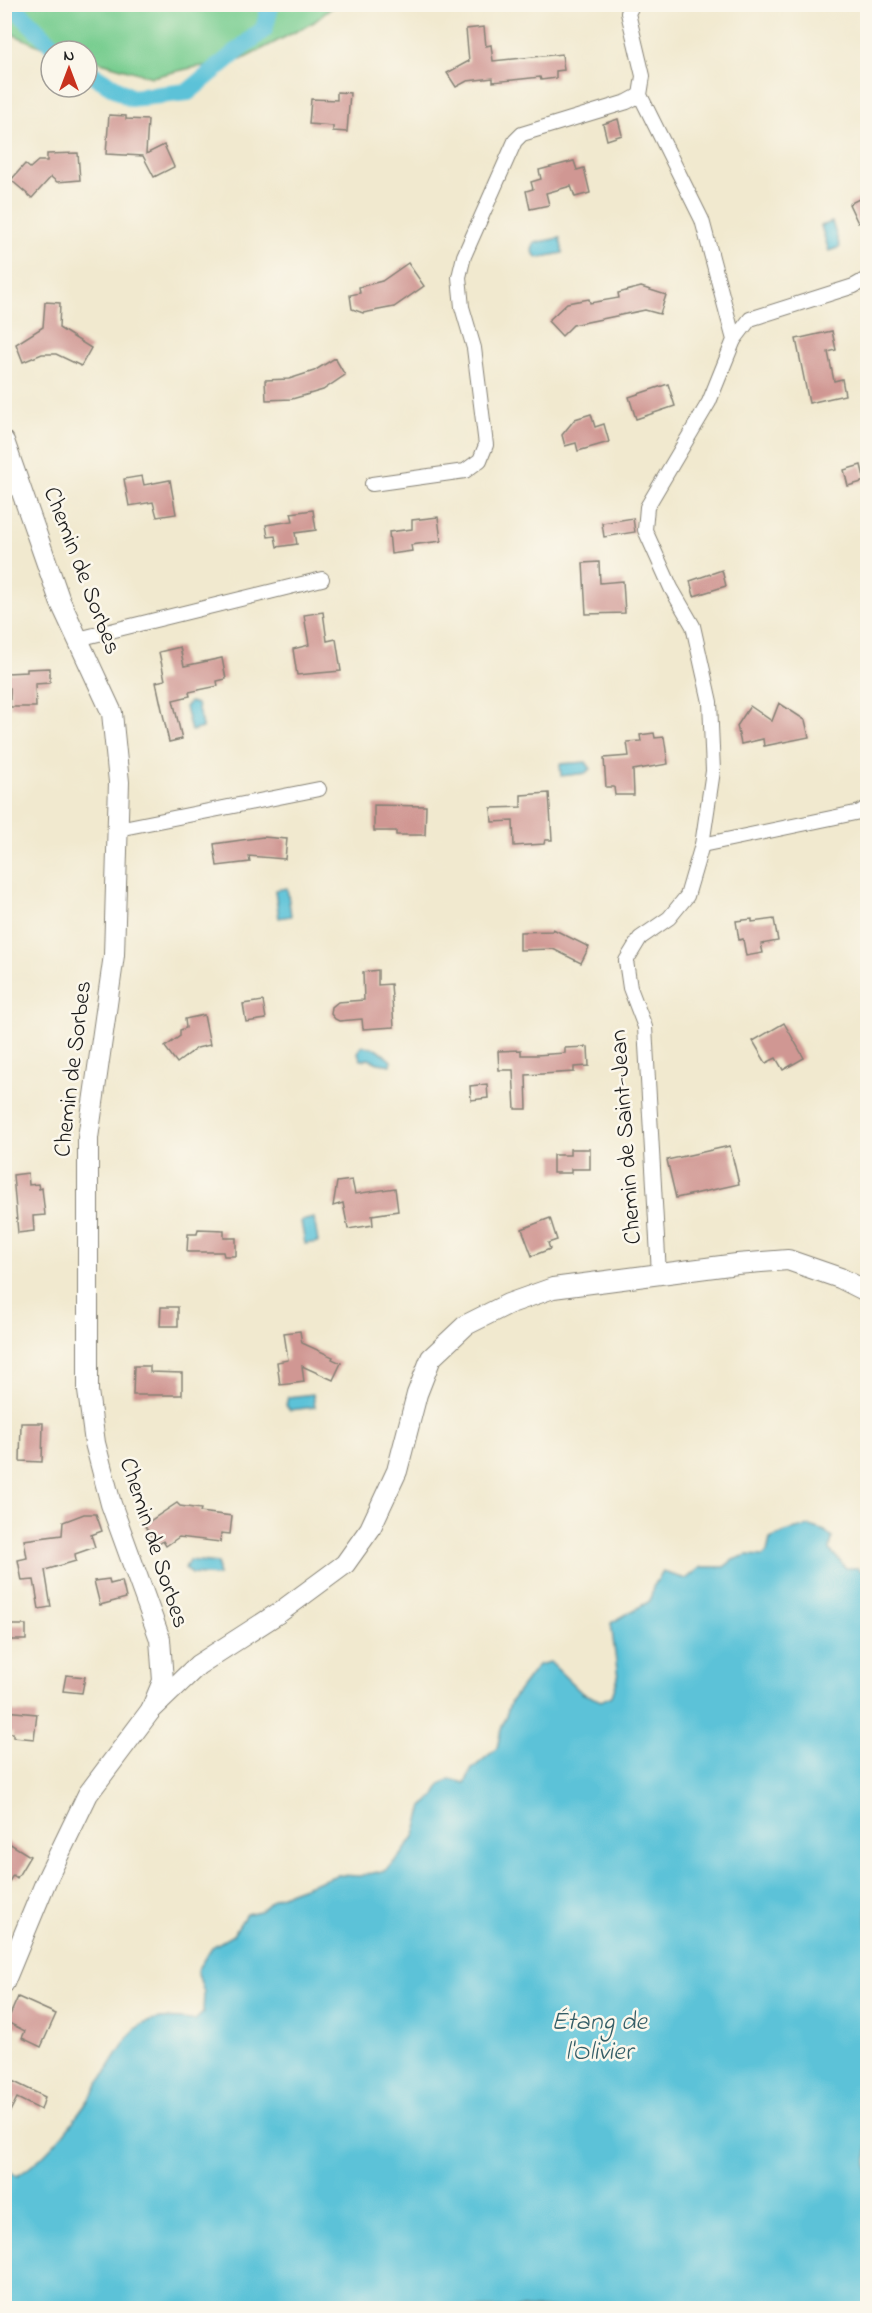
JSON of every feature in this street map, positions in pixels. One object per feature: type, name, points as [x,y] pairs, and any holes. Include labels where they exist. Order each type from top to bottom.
[{"type":"street","points":[[633,4],[628,13],[642,76],[640,95],[702,220],[734,340]]},
{"type":"street","points":[[372,484],[465,471],[480,460],[486,445],[474,348],[462,307],[459,277],[464,256],[515,141],[522,134],[627,102],[640,95]]},
{"type":"street","name":"Chemin de Saint-Jean","points":[[659,1274],[645,1027],[630,988],[626,961],[640,938],[669,918],[687,896],[702,845],[713,771],[710,702],[693,626],[671,588],[645,530],[647,507],[709,402],[734,340],[750,319],[854,286],[867,278]]},
{"type":"street","name":"Chemin de Sorbes","points":[[4,441],[60,601],[112,713],[119,782],[114,955],[88,1138],[88,1391],[95,1443],[111,1504],[159,1639],[163,1681],[151,1710]]},
{"type":"street","points":[[78,639],[322,579]]},
{"type":"street","points":[[118,829],[319,789]]},
{"type":"street","points":[[702,845],[860,812],[867,807]]},
{"type":"street","points":[[4,1983],[46,1881],[88,1794],[151,1710],[198,1665],[280,1612],[345,1564],[369,1529],[398,1471],[417,1394],[431,1358],[466,1325],[508,1304],[553,1288],[737,1264],[788,1260],[840,1278],[867,1292]]},
{"type":"green space","points":[[5,4],[335,4],[314,22],[241,60],[152,77],[99,62],[99,39],[39,39],[39,46],[5,31]]},
{"type":"water","points":[[832,222],[840,247],[829,251],[821,226]]},
{"type":"water","points":[[560,238],[563,253],[537,258],[532,251],[534,243]]},
{"type":"water","points":[[190,702],[197,704],[202,726],[202,728],[191,731],[185,707]]},
{"type":"water","points":[[586,762],[591,769],[587,773],[561,776],[560,764]]},
{"type":"water","points":[[287,888],[291,916],[279,918],[275,890]]},
{"type":"water","points":[[363,1046],[378,1049],[391,1061],[391,1065],[369,1059],[361,1060],[358,1053]]},
{"type":"water","points":[[314,1218],[318,1242],[305,1244],[301,1221]]},
{"type":"water","points":[[313,1394],[315,1407],[290,1410],[286,1405],[288,1397]]},
{"type":"water","name":"Étang de l'Olivier","points":[[809,1526],[825,1531],[832,1538],[830,1550],[846,1568],[858,1568],[867,1575],[867,2308],[5,2308],[5,2179],[10,2172],[17,2176],[29,2168],[53,2146],[84,2106],[124,2044],[138,2027],[158,2019],[195,2020],[203,2013],[204,1993],[197,1970],[212,1947],[233,1935],[246,1914],[260,1911],[274,1898],[337,1875],[360,1876],[386,1870],[402,1854],[415,1835],[423,1806],[435,1796],[440,1785],[450,1779],[465,1783],[472,1769],[497,1748],[511,1701],[538,1665],[550,1662],[582,1693],[601,1701],[612,1696],[618,1678],[611,1623],[650,1601],[653,1587],[663,1572],[686,1579],[701,1567],[724,1567],[733,1560],[747,1555],[763,1556],[767,1552],[770,1539],[788,1531]]},
{"type":"water","points":[[189,1560],[218,1563],[218,1576],[191,1574],[185,1568]]},
{"type":"building","points":[[484,27],[486,46],[491,45],[493,61],[562,54],[564,70],[556,71],[556,78],[541,80],[540,77],[493,82],[493,78],[467,81],[456,87],[447,73],[469,61],[466,29]]},
{"type":"building","points":[[337,92],[350,93],[347,132],[333,131],[333,126],[309,124],[311,99],[337,100]]},
{"type":"building","points":[[109,115],[126,116],[126,119],[148,120],[146,154],[164,145],[174,167],[154,177],[143,156],[106,154]]},
{"type":"building","points":[[618,119],[622,135],[607,140],[603,124]]},
{"type":"building","points":[[78,153],[80,180],[57,182],[51,177],[32,198],[11,180],[25,164],[30,168],[38,161],[47,161],[47,154]]},
{"type":"building","points":[[574,161],[577,170],[584,168],[590,193],[575,197],[571,186],[546,193],[549,205],[530,209],[526,191],[533,189],[531,182],[541,179],[539,170]]},
{"type":"building","points":[[867,195],[867,218],[858,223],[849,204]]},
{"type":"building","points":[[408,263],[424,286],[394,307],[363,313],[352,309],[350,295],[360,293],[359,287],[382,281]]},
{"type":"building","points":[[641,287],[666,295],[660,314],[645,310],[573,325],[562,336],[548,321],[567,303],[589,299],[590,303],[619,298],[618,293]]},
{"type":"building","points":[[45,302],[60,303],[59,328],[91,348],[81,366],[56,354],[42,354],[23,362],[16,344],[43,327]]},
{"type":"building","points":[[832,331],[836,350],[828,352],[834,381],[842,379],[845,395],[809,403],[796,339]]},
{"type":"building","points":[[335,358],[345,375],[323,390],[292,399],[266,400],[265,380],[289,379],[314,371]]},
{"type":"building","points":[[668,384],[675,406],[636,419],[629,397]]},
{"type":"building","points":[[591,414],[595,427],[604,424],[609,442],[578,451],[576,443],[565,446],[562,435],[575,419]]},
{"type":"building","points":[[861,465],[865,481],[848,486],[844,470]]},
{"type":"building","points":[[142,476],[144,485],[170,480],[176,514],[157,517],[153,502],[129,506],[124,479]]},
{"type":"building","points":[[313,510],[316,530],[295,533],[297,544],[277,547],[275,536],[268,537],[266,525],[293,521],[291,513]]},
{"type":"building","points":[[438,517],[441,541],[411,545],[412,551],[391,554],[389,532],[412,529],[412,520]]},
{"type":"building","points":[[633,518],[635,532],[604,537],[602,523]]},
{"type":"building","points":[[599,562],[600,583],[623,581],[625,613],[586,614],[583,563]]},
{"type":"building","points":[[722,570],[726,586],[694,596],[690,581]]},
{"type":"building","points":[[323,612],[327,641],[336,639],[341,671],[297,675],[293,649],[309,645],[304,615]]},
{"type":"building","points":[[180,647],[184,666],[222,658],[226,679],[217,681],[218,686],[189,692],[190,696],[173,700],[182,739],[169,742],[156,682],[165,680],[159,652]]},
{"type":"building","points":[[50,668],[50,683],[35,684],[36,707],[10,707],[7,673]]},
{"type":"building","points":[[779,703],[805,720],[809,737],[764,746],[763,739],[741,744],[737,726],[750,706],[772,721]]},
{"type":"building","points":[[654,733],[655,738],[664,737],[668,764],[633,770],[634,795],[615,795],[614,787],[606,787],[604,758],[629,756],[627,742],[641,741],[640,735]]},
{"type":"building","points":[[549,793],[552,840],[545,840],[544,844],[514,846],[513,821],[492,822],[491,808],[521,807],[521,795]]},
{"type":"building","points":[[374,805],[426,806],[425,835],[396,835],[396,831],[374,831]]},
{"type":"building","points":[[263,837],[287,839],[285,859],[249,856],[250,862],[217,866],[214,844]]},
{"type":"building","points":[[752,919],[752,922],[774,919],[778,941],[761,944],[763,953],[746,956],[743,939],[739,940],[736,921]]},
{"type":"building","points":[[553,929],[589,947],[581,963],[553,949],[520,950],[520,932],[552,931]]},
{"type":"building","points":[[378,970],[378,985],[391,984],[394,1027],[363,1029],[362,1019],[339,1021],[335,1019],[331,1014],[332,1007],[338,1002],[364,1000],[363,972]]},
{"type":"building","points":[[263,1001],[266,1019],[246,1022],[243,1004]]},
{"type":"building","points":[[204,1015],[210,1045],[197,1048],[177,1063],[165,1047],[180,1036],[180,1030],[186,1028],[185,1019]]},
{"type":"building","points":[[784,1023],[804,1058],[783,1070],[776,1058],[766,1063],[753,1041]]},
{"type":"building","points":[[588,1047],[589,1066],[574,1067],[574,1072],[526,1075],[527,1109],[515,1109],[513,1070],[499,1070],[498,1051],[521,1050],[521,1055],[536,1055],[565,1053],[565,1048]]},
{"type":"building","points":[[487,1084],[488,1098],[471,1100],[470,1086]]},
{"type":"building","points":[[730,1146],[739,1184],[676,1198],[667,1160]]},
{"type":"building","points":[[570,1149],[590,1149],[590,1169],[571,1169],[571,1173],[553,1173],[553,1155],[570,1155]]},
{"type":"building","points":[[28,1173],[29,1185],[38,1184],[39,1189],[42,1188],[45,1215],[33,1216],[34,1231],[18,1233],[13,1175]]},
{"type":"building","points":[[352,1180],[355,1194],[395,1188],[398,1211],[372,1215],[373,1225],[348,1229],[343,1203],[333,1206],[337,1182]]},
{"type":"building","points":[[550,1218],[557,1240],[548,1243],[550,1249],[532,1256],[522,1229]]},
{"type":"building","points":[[198,1229],[224,1230],[224,1238],[236,1238],[236,1256],[224,1256],[223,1252],[187,1252],[188,1234],[197,1234]]},
{"type":"building","points":[[161,1307],[178,1307],[178,1326],[160,1326]]},
{"type":"building","points":[[300,1331],[302,1343],[341,1363],[333,1380],[302,1366],[304,1382],[280,1385],[277,1362],[288,1360],[284,1333]]},
{"type":"building","points":[[134,1366],[150,1366],[150,1372],[182,1373],[182,1395],[133,1395]]},
{"type":"building","points":[[21,1423],[43,1423],[42,1462],[20,1461]]},
{"type":"building","points":[[177,1503],[180,1506],[201,1509],[200,1512],[232,1516],[230,1534],[221,1533],[220,1542],[179,1537],[166,1546],[163,1541],[158,1545],[144,1525]]},
{"type":"building","points":[[84,1514],[96,1514],[102,1531],[91,1535],[95,1547],[75,1554],[76,1561],[45,1570],[51,1607],[39,1609],[34,1580],[22,1581],[18,1560],[27,1558],[24,1540],[62,1535],[63,1522]]},
{"type":"building","points":[[109,1579],[110,1584],[122,1581],[126,1598],[100,1605],[94,1581]]},
{"type":"building","points":[[4,1625],[26,1625],[26,1640],[4,1640]]},
{"type":"building","points":[[66,1675],[85,1677],[82,1693],[63,1691]]},
{"type":"building","points":[[4,1711],[37,1714],[34,1739],[13,1737],[13,1733],[4,1733]]},
{"type":"building","points":[[4,1840],[30,1856],[17,1878],[13,1875],[4,1890]]},
{"type":"building","points":[[18,1997],[56,2014],[41,2047],[22,2038],[25,2031],[7,2022]]},
{"type":"building","points":[[4,2077],[45,2097],[41,2110],[17,2098],[4,2123]]},
{"type":"waterway","points":[[11,4],[46,39]]},
{"type":"waterway","points":[[99,78],[131,98],[188,92],[264,29],[271,4]]}]
